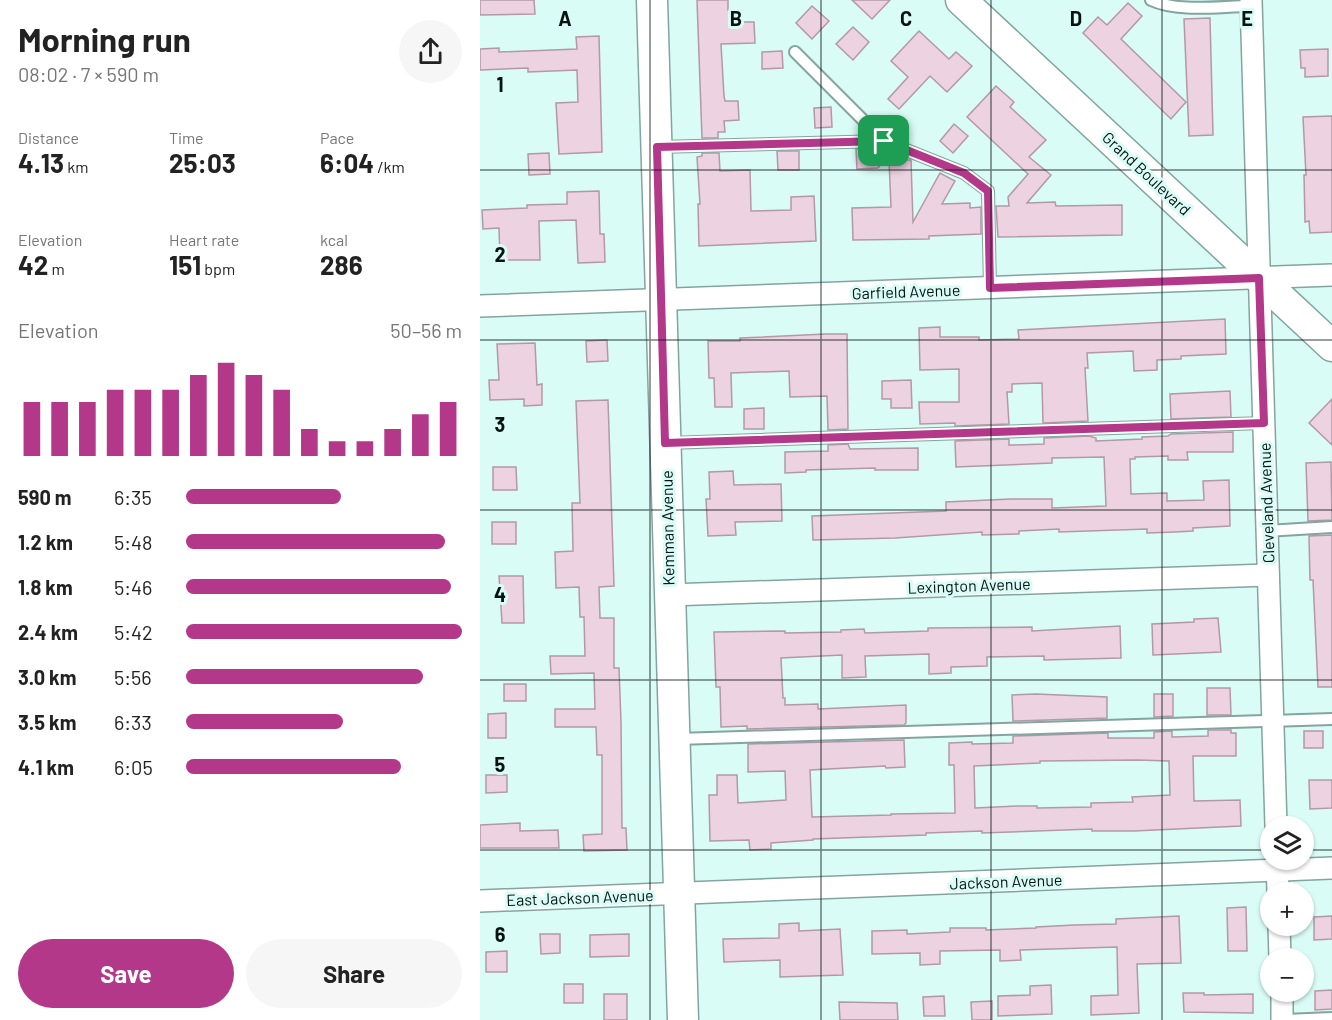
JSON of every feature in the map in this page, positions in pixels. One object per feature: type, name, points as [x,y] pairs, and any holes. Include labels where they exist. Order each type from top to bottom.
[{"type":"street","name":"Kemman Avenue","points":[[652,0],[683,1020]]},
{"type":"street","name":"Grand Boulevard","points":[[962,0],[1332,346]]},
{"type":"street","name":"Cleveland Avenue","points":[[1251,3],[1276,816]]},
{"type":"street","name":"Garfield Avenue","points":[[480,306],[1332,275]]},
{"type":"street","name":"Lexington Avenue","points":[[669,595],[1268,574]]},
{"type":"street","name":"Jackson Avenue","points":[[679,894],[1260,866]]},
{"type":"street","name":"Jackson Avenue","points":[[1314,867],[1332,868]]},
{"type":"street","name":"East Jackson Avenue","points":[[480,901],[679,894]]},
{"type":"street","points":[[1283,1002],[1284,1020]]},
{"type":"lane","points":[[1151,0],[1164,6],[1251,3]]},
{"type":"lane","points":[[795,52],[884,141],[964,173],[988,191],[990,288]]},
{"type":"lane","points":[[657,147],[884,141]]},
{"type":"lane","points":[[665,443],[1264,423]]},
{"type":"lane","points":[[1267,531],[1332,527]]},
{"type":"lane","points":[[674,740],[1332,719]]},
{"type":"lane","points":[[1284,1020],[1332,1018]]},
{"type":"building","points":[[480,0],[534,0],[535,14],[480,15]]},
{"type":"building","points":[[697,0],[728,0],[728,10],[739,10],[740,22],[754,22],[755,43],[721,44],[725,101],[738,101],[739,120],[724,121],[725,132],[718,132],[718,138],[702,138]]},
{"type":"building","points":[[852,0],[890,0],[872,19]]},
{"type":"building","points":[[1128,3],[1142,16],[1121,39],[1186,102],[1171,119],[1083,33],[1098,17],[1107,25]]},
{"type":"building","points":[[812,6],[829,21],[812,39],[796,23]]},
{"type":"building","points":[[1210,18],[1213,135],[1189,136],[1184,19]]},
{"type":"building","points":[[853,27],[869,42],[853,60],[836,44]]},
{"type":"building","points":[[919,31],[949,59],[956,52],[972,66],[947,92],[930,76],[899,109],[888,99],[908,77],[891,61]]},
{"type":"building","points":[[599,36],[602,152],[559,154],[556,103],[578,102],[577,70],[528,72],[528,68],[480,70],[480,49],[499,48],[499,52],[577,49],[576,37]]},
{"type":"building","points":[[1328,49],[1328,76],[1305,77],[1305,68],[1301,68],[1300,50]]},
{"type":"building","points":[[782,51],[783,68],[762,69],[762,52]]},
{"type":"building","points":[[996,86],[1014,102],[1010,107],[1046,140],[1029,157],[1051,175],[1027,203],[1055,202],[1056,206],[1122,205],[1122,235],[998,237],[996,206],[1009,206],[1008,197],[1028,174],[967,117]]},
{"type":"building","points":[[831,107],[832,127],[815,128],[814,108]]},
{"type":"building","points":[[1332,116],[1332,232],[1310,233],[1309,221],[1305,222],[1304,175],[1306,175],[1303,117]]},
{"type":"building","points":[[954,124],[968,136],[953,153],[940,141]]},
{"type":"building","points":[[856,149],[883,149],[891,152],[878,168],[857,169]]},
{"type":"building","points":[[777,151],[799,151],[799,170],[778,170]]},
{"type":"building","points":[[549,153],[550,174],[529,175],[528,154]]},
{"type":"building","points":[[702,153],[719,153],[720,171],[750,170],[751,211],[791,210],[791,197],[814,196],[816,241],[699,246],[698,204],[700,204],[697,157],[702,156]]},
{"type":"building","points":[[889,160],[911,160],[913,222],[940,173],[955,181],[942,204],[970,203],[970,208],[981,207],[981,234],[929,236],[929,239],[853,240],[852,208],[891,207]]},
{"type":"building","points":[[599,191],[600,234],[604,234],[605,262],[578,263],[576,220],[539,221],[540,260],[500,260],[499,228],[483,229],[482,210],[527,208],[527,205],[567,204],[567,192]]},
{"type":"building","points":[[1225,319],[1226,354],[1181,356],[1181,359],[1157,360],[1157,370],[1134,371],[1133,351],[1087,353],[1088,368],[1085,368],[1088,421],[1043,423],[1042,383],[1012,384],[1012,392],[1007,392],[1009,424],[955,426],[955,423],[920,424],[919,402],[959,402],[959,369],[920,370],[919,328],[940,327],[940,337],[979,337],[979,340],[1019,339],[1018,330]]},
{"type":"building","points":[[847,334],[848,429],[828,430],[827,396],[790,397],[789,371],[731,373],[732,407],[715,407],[714,378],[709,378],[708,341],[740,341],[740,338]]},
{"type":"building","points":[[607,340],[608,361],[587,362],[586,341]]},
{"type":"building","points":[[535,343],[537,385],[542,384],[542,405],[524,406],[524,399],[490,400],[489,380],[499,380],[497,344]]},
{"type":"building","points":[[911,380],[912,408],[891,408],[891,399],[882,399],[882,381]]},
{"type":"building","points":[[1230,391],[1231,417],[1171,419],[1170,394]]},
{"type":"building","points":[[1332,399],[1332,445],[1309,423]]},
{"type":"building","points":[[608,400],[614,586],[599,587],[600,618],[614,618],[614,668],[619,668],[622,828],[626,828],[627,850],[584,851],[583,835],[602,834],[602,755],[597,755],[596,727],[555,727],[555,709],[595,709],[594,673],[551,674],[550,656],[585,656],[584,617],[580,617],[579,587],[556,588],[555,552],[573,551],[572,503],[580,503],[576,401]]},
{"type":"building","points":[[764,408],[764,429],[744,429],[744,409]]},
{"type":"building","points":[[1233,432],[1233,452],[1187,452],[1188,460],[1168,460],[1168,456],[1130,459],[1131,494],[1167,493],[1167,501],[1204,500],[1203,481],[1229,480],[1230,526],[1193,528],[1193,531],[1147,533],[1147,529],[1059,532],[1059,529],[1019,531],[1019,534],[982,535],[982,532],[895,538],[813,540],[812,516],[946,511],[946,502],[1011,499],[1052,499],[1052,508],[1106,506],[1104,457],[1052,458],[1052,463],[956,467],[955,441],[1009,439],[1009,445],[1014,445],[1044,444],[1044,438],[1089,436],[1096,438],[1096,441],[1142,439],[1142,437],[1171,434]]},
{"type":"building","points":[[848,444],[850,449],[918,448],[918,470],[875,470],[875,468],[806,470],[806,472],[785,473],[785,452],[828,451],[828,445]]},
{"type":"building","points":[[1331,462],[1332,520],[1308,521],[1306,463]]},
{"type":"building","points":[[493,467],[516,467],[517,490],[493,490]]},
{"type":"building","points":[[733,471],[734,485],[781,484],[782,521],[735,522],[736,535],[708,536],[706,499],[710,499],[709,472]]},
{"type":"building","points":[[492,522],[516,522],[516,544],[492,544]]},
{"type":"building","points":[[1332,535],[1332,687],[1318,687],[1309,536]]},
{"type":"building","points":[[499,576],[523,576],[524,623],[502,623]]},
{"type":"building","points":[[1218,618],[1221,652],[1153,655],[1152,624],[1194,622],[1194,619]]},
{"type":"building","points":[[1120,626],[1121,658],[1044,660],[1044,656],[987,657],[987,666],[951,667],[951,673],[929,674],[929,654],[865,656],[866,677],[842,678],[842,655],[781,658],[785,705],[818,704],[818,709],[906,705],[906,723],[904,725],[747,729],[747,726],[721,727],[720,687],[716,687],[714,632],[841,632],[841,630],[864,629],[865,633],[928,631],[928,628],[1032,627],[1032,631]]},
{"type":"building","points":[[504,684],[526,684],[526,701],[504,701]]},
{"type":"building","points":[[1207,688],[1230,688],[1231,715],[1207,715]]},
{"type":"building","points":[[1154,694],[1173,694],[1173,716],[1154,717]]},
{"type":"building","points":[[1012,695],[1107,697],[1107,718],[1013,721]]},
{"type":"building","points":[[506,713],[506,738],[488,738],[488,714]]},
{"type":"building","points":[[1208,730],[1231,730],[1231,733],[1236,733],[1236,756],[1193,756],[1194,801],[1240,800],[1241,826],[1134,831],[1092,831],[1092,829],[926,833],[926,835],[813,839],[771,843],[771,849],[750,850],[749,840],[710,841],[709,795],[717,795],[717,775],[737,775],[738,803],[786,800],[785,771],[748,772],[748,744],[904,740],[905,767],[810,770],[812,817],[955,813],[954,765],[949,765],[949,743],[1013,743],[1013,736],[1108,733],[1108,738],[1154,738],[1154,732],[1172,731],[1172,737],[1208,736]],"holes":[[[1040,761],[1169,761],[1170,795],[1132,797],[1133,802],[1091,803],[1091,807],[975,808],[974,766],[1040,763]]]},
{"type":"building","points":[[1304,731],[1323,731],[1323,748],[1304,748]]},
{"type":"building","points":[[486,775],[507,775],[507,792],[486,793]]},
{"type":"building","points":[[1309,780],[1332,780],[1332,808],[1310,809]]},
{"type":"building","points":[[520,823],[520,831],[558,830],[559,848],[480,848],[480,825]]},
{"type":"building","points":[[1246,907],[1247,951],[1228,951],[1227,908]]},
{"type":"building","points":[[1179,916],[1181,963],[1137,964],[1139,1013],[1091,1015],[1091,996],[1118,995],[1117,947],[1020,950],[1021,960],[1000,961],[1000,950],[940,951],[940,964],[920,965],[920,953],[872,954],[872,931],[907,930],[907,934],[950,932],[950,928],[986,928],[986,930],[1036,928],[1116,924],[1116,919]]},
{"type":"building","points":[[1332,916],[1332,939],[1314,940],[1314,917]]},
{"type":"building","points":[[799,923],[799,931],[840,929],[843,975],[780,977],[780,960],[724,962],[723,939],[779,938],[779,924]]},
{"type":"building","points":[[540,934],[560,934],[560,953],[541,954]]},
{"type":"building","points":[[629,934],[629,956],[590,957],[590,935]]},
{"type":"building","points":[[507,951],[507,972],[486,972],[486,952]]},
{"type":"building","points":[[564,984],[583,984],[583,1003],[564,1003]]},
{"type":"building","points":[[1051,985],[1052,1014],[998,1016],[998,996],[1030,995],[1030,986]]},
{"type":"building","points":[[1332,990],[1332,1009],[1315,1010],[1315,991]]},
{"type":"building","points":[[1183,993],[1253,994],[1253,1013],[1184,1012]]},
{"type":"building","points":[[604,994],[627,994],[627,1020],[604,1020]]},
{"type":"building","points":[[944,996],[945,1016],[924,1016],[923,997]]},
{"type":"building","points":[[992,1001],[992,1020],[972,1020],[971,1002]]},
{"type":"building","points":[[839,1002],[897,1003],[898,1020],[840,1020]]},
{"type":"route","points":[[884,141],[964,173],[988,191],[990,288],[1259,278],[1264,423],[665,443],[657,147],[884,141]]}]
